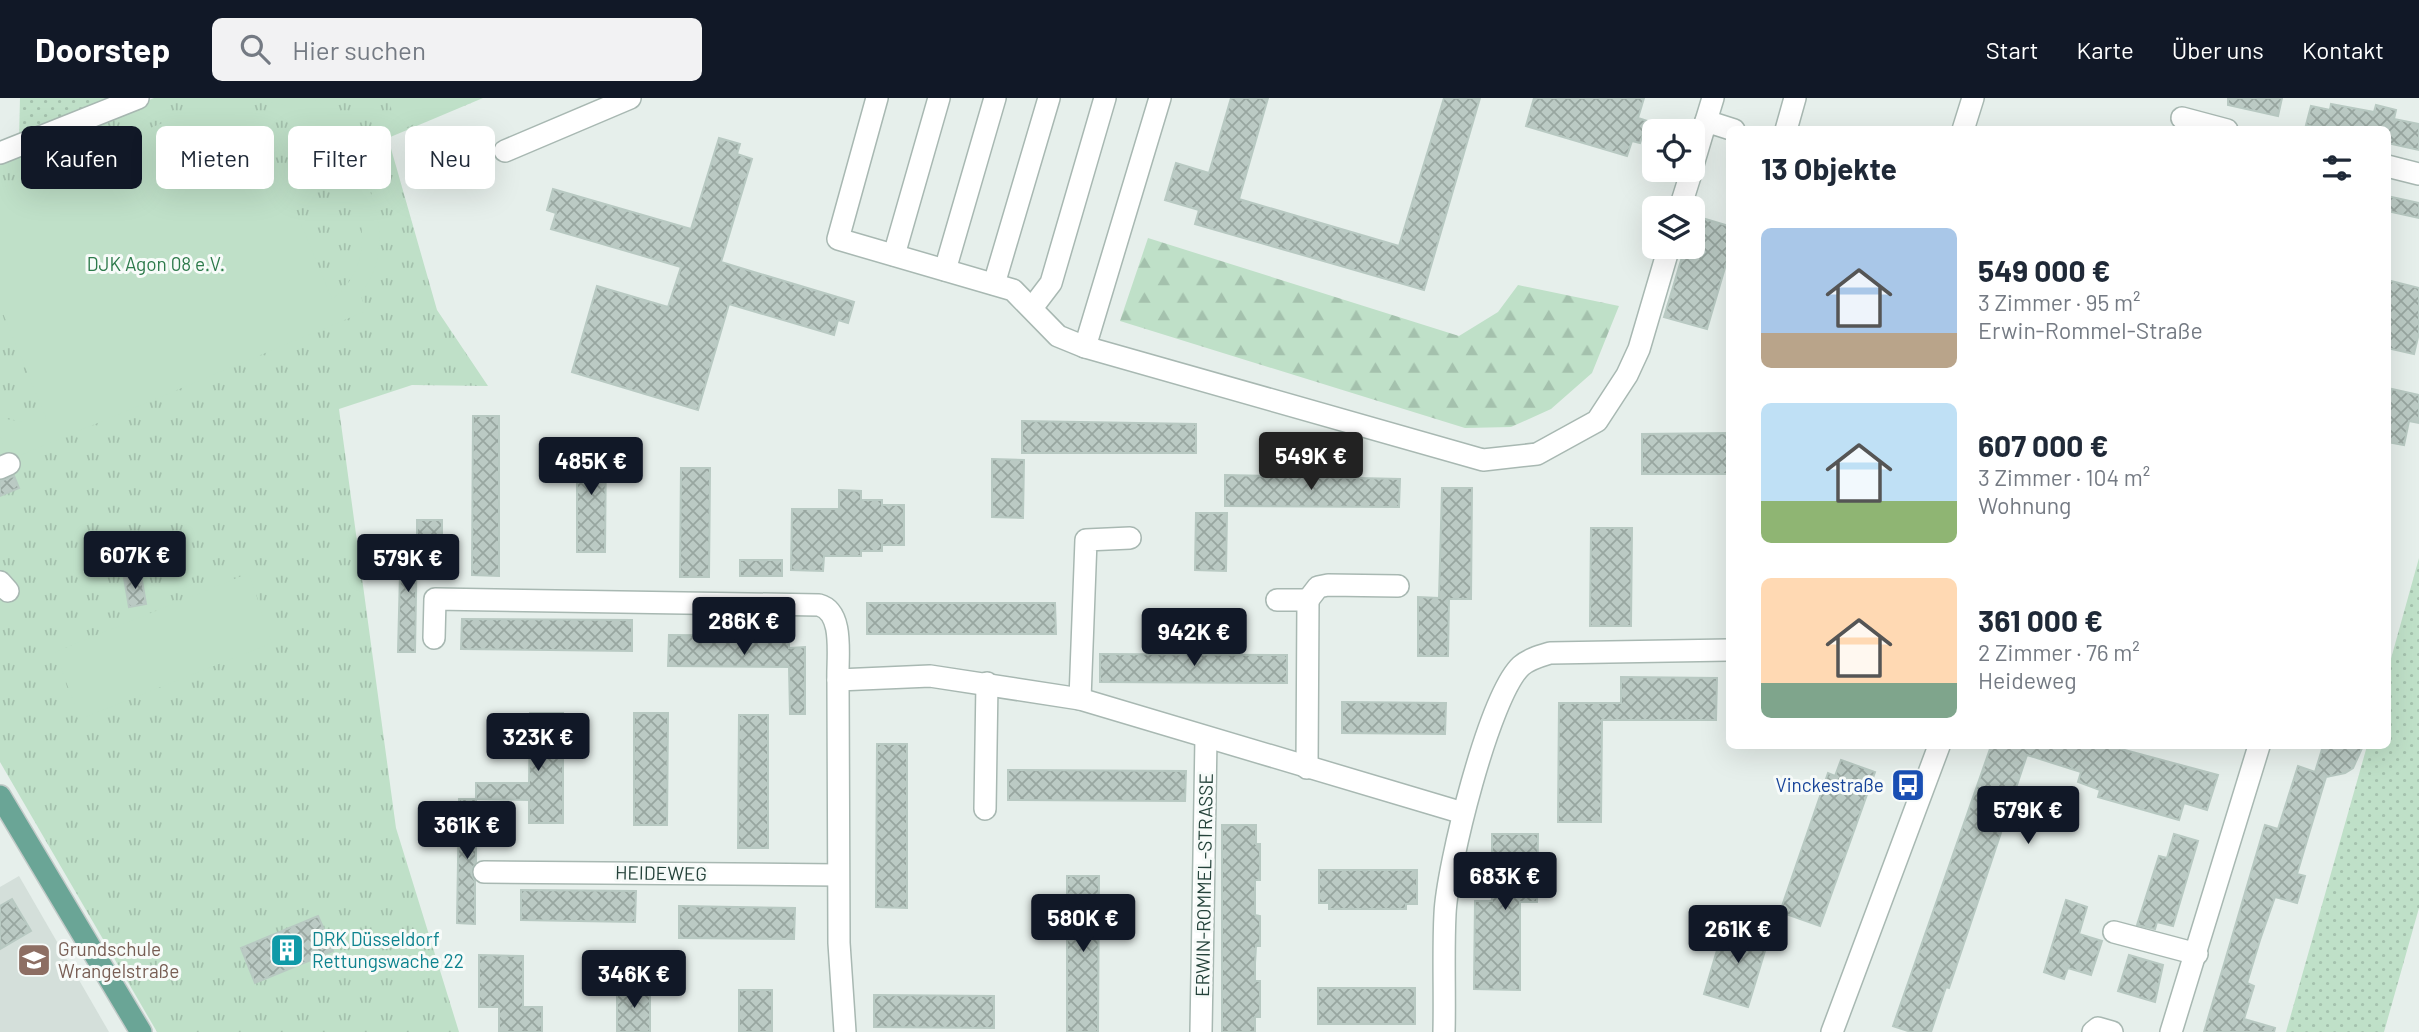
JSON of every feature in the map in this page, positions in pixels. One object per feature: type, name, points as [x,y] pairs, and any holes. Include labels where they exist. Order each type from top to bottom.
[{"type":"main road","points":[[0,796],[141,1032]]},
{"type":"street","points":[[0,153],[138,98]]},
{"type":"street","points":[[505,151],[630,98]]},
{"type":"street","points":[[877,98],[838,239],[1013,290],[1058,336],[1085,347],[1483,460],[1537,454],[1597,421],[1627,375],[1639,349],[1665,259]]},
{"type":"street","points":[[894,255],[939,98]]},
{"type":"street","points":[[945,270],[995,98]]},
{"type":"street","points":[[994,284],[1049,98]]},
{"type":"street","points":[[1032,308],[1051,284],[1105,98]]},
{"type":"street","points":[[1085,347],[1160,98]]},
{"type":"street","points":[[1705,124],[1713,98]]},
{"type":"street","points":[[1787,126],[1795,98]]},
{"type":"street","points":[[1964,126],[1973,98]]},
{"type":"street","points":[[2182,115],[2215,126]]},
{"type":"street","points":[[1706,121],[1726,127]]},
{"type":"street","points":[[2391,167],[2419,174]]},
{"type":"street","points":[[1080,699],[1086,540],[1130,538]]},
{"type":"street","points":[[1307,768],[1308,600],[1318,587],[1328,585],[1398,586]]},
{"type":"street","points":[[434,638],[435,598],[819,605],[831,611],[836,621],[838,680],[838,875],[845,1032]]},
{"type":"street","points":[[1277,600],[1308,600]]},
{"type":"street","points":[[1444,1032],[1445,913],[1463,813],[1510,681],[1522,665],[1550,653],[1726,650]]},
{"type":"street","points":[[838,680],[930,676],[1080,699],[1463,813]]},
{"type":"street","points":[[985,809],[987,683]]},
{"type":"street","name":"ERWIN-ROMMEL-STRASSE","points":[[1201,1032],[1206,738]]},
{"type":"street","points":[[1832,1032],[1938,749]]},
{"type":"street","points":[[2171,1032],[2258,749]]},
{"type":"street","name":"HEIDEWEG","points":[[484,872],[838,875]]},
{"type":"street","points":[[2114,932],[2197,954]]},
{"type":"street","points":[[2093,1032],[2098,1028],[2112,1032]]},
{"type":"shaded area","name":"Grundschule Wrangelstraße","points":[[19,876],[109,1032],[0,1032],[0,887]]},
{"type":"green space","points":[[20,98],[118,98],[52,126],[21,126],[19,140]]},
{"type":"green space","name":"DJK Agon 08 e.V.","points":[[154,98],[483,98],[416,126],[405,126],[405,131],[391,137],[391,126],[288,126],[288,189],[391,189],[391,149],[437,310],[488,386],[412,385],[339,409],[396,828],[459,1032],[157,1032],[0,762],[0,160],[21,152],[21,189],[142,189],[142,126],[84,126]]},
{"type":"green space","name":"DJK Agon 08 e.V.","points":[[224,98],[310,98],[322,105],[340,126],[317,126],[297,110],[268,102],[251,103],[261,126],[156,126],[156,189],[274,189],[274,159],[332,299],[355,272],[360,257],[361,224],[352,189],[370,189],[377,214],[378,254],[370,279],[360,293],[366,311],[9,460],[0,435],[0,418],[24,422],[46,418],[0,306],[0,189],[21,180],[21,189],[142,189],[142,131]]},
{"type":"green space","points":[[387,98],[478,98],[405,126],[400,130]]},
{"type":"green space","points":[[1148,238],[1459,336],[1498,312],[1518,285],[1619,306],[1592,373],[1551,409],[1511,427],[1465,428],[1120,321]]},
{"type":"green space","points":[[2419,558],[2419,908],[2384,1032],[2286,1032],[2366,749],[2391,749],[2391,659]]},
{"type":"green space","points":[[249,573],[272,643],[80,719],[55,652]]},
{"type":"building","points":[[1231,98],[1268,98],[1239,199],[1399,246],[1444,98],[1480,98],[1424,290],[1195,224],[1199,210],[1165,200],[1176,163],[1209,173]]},
{"type":"building","points":[[1534,98],[1644,98],[1638,118],[1642,119],[1642,137],[1640,143],[1632,141],[1627,156],[1526,126]]},
{"type":"building","points":[[2228,98],[2282,98],[2278,116],[2228,105]]},
{"type":"building","points":[[2331,104],[2374,112],[2376,105],[2396,110],[2394,119],[2419,124],[2419,150],[2391,144],[2391,126],[2306,125],[2311,106],[2330,110]]},
{"type":"building","points":[[719,138],[740,144],[737,154],[752,159],[721,262],[854,302],[848,323],[838,320],[834,335],[729,304],[698,410],[572,372],[597,286],[668,307],[681,267],[551,229],[556,213],[547,210],[553,189],[691,229]]},
{"type":"building","points":[[2391,197],[2419,203],[2419,218],[2391,212]]},
{"type":"building","points":[[1705,219],[1726,225],[1726,264],[1707,329],[1664,317],[1681,259],[1705,259]]},
{"type":"building","points":[[2391,281],[2419,288],[2419,333],[2414,354],[2391,349]]},
{"type":"building","points":[[2392,389],[2419,395],[2419,423],[2409,421],[2404,445],[2391,443]]},
{"type":"building","points":[[473,416],[499,416],[499,576],[472,575]]},
{"type":"building","points":[[1022,421],[1196,424],[1196,453],[1022,453]]},
{"type":"building","points":[[1726,433],[1726,474],[1642,474],[1642,434]]},
{"type":"building","points":[[577,443],[606,443],[605,552],[577,552]]},
{"type":"building","points":[[992,459],[1024,460],[1023,518],[992,517]]},
{"type":"building","points":[[681,468],[710,468],[709,577],[680,577]]},
{"type":"building","points":[[1225,475],[1400,479],[1399,507],[1225,506]]},
{"type":"building","points":[[14,476],[19,488],[0,496],[0,481]]},
{"type":"building","points":[[1442,488],[1472,488],[1471,599],[1449,599],[1448,656],[1418,656],[1418,597],[1439,598]]},
{"type":"building","points":[[839,490],[861,491],[861,500],[882,500],[882,505],[904,505],[904,545],[882,545],[882,551],[861,551],[861,556],[824,556],[823,571],[791,570],[792,509],[839,509]]},
{"type":"building","points":[[1196,513],[1227,513],[1226,571],[1195,570]]},
{"type":"building","points":[[417,520],[442,520],[442,536],[417,535]]},
{"type":"building","points":[[1591,528],[1632,528],[1631,626],[1590,626]]},
{"type":"building","points":[[401,535],[417,536],[415,652],[398,652]]},
{"type":"building","points":[[740,560],[782,560],[782,576],[740,576]]},
{"type":"building","points":[[141,575],[146,604],[129,607],[124,578]]},
{"type":"building","points":[[867,603],[1055,603],[1056,634],[867,634]]},
{"type":"building","points":[[462,619],[632,620],[632,651],[461,649]]},
{"type":"building","points":[[669,635],[789,636],[789,648],[805,647],[805,714],[790,714],[789,667],[668,666]]},
{"type":"building","points":[[1100,654],[1287,655],[1287,683],[1100,682]]},
{"type":"building","points":[[1621,677],[1717,678],[1716,720],[1602,720],[1601,822],[1558,822],[1559,703],[1621,703]]},
{"type":"building","points":[[1342,702],[1446,703],[1445,734],[1342,733]]},
{"type":"building","points":[[530,713],[563,713],[563,823],[529,823],[529,800],[476,799],[476,783],[529,783]]},
{"type":"building","points":[[634,713],[668,713],[667,825],[634,825]]},
{"type":"building","points":[[739,715],[768,715],[768,848],[738,848]]},
{"type":"building","points":[[877,744],[907,744],[907,908],[876,907]]},
{"type":"building","points":[[1990,749],[2121,749],[2218,775],[2207,810],[2184,803],[2179,820],[2098,797],[2100,790],[2078,782],[2081,772],[2027,755],[1949,988],[1946,987],[1931,1032],[1911,1032],[1893,1026]]},
{"type":"building","points":[[2322,749],[2362,749],[2353,768],[2345,773],[2326,777],[2297,874],[2305,876],[2297,903],[2275,897],[2260,940],[2247,983],[2254,986],[2244,1019],[2275,1028],[2274,1032],[2204,1032],[2265,825],[2278,829],[2298,766],[2315,772]]},
{"type":"building","points":[[1841,760],[1875,772],[1820,926],[1780,912],[1828,773],[1835,776]]},
{"type":"building","points":[[1008,770],[1186,771],[1185,801],[1008,800]]},
{"type":"building","points":[[459,799],[476,799],[476,862],[471,873],[475,881],[475,924],[457,923]]},
{"type":"building","points":[[1222,825],[1256,825],[1256,844],[1260,844],[1260,880],[1255,880],[1255,915],[1260,916],[1260,946],[1256,946],[1255,981],[1260,981],[1260,1017],[1255,1017],[1255,1032],[1222,1032]]},
{"type":"building","points":[[1492,834],[1538,834],[1537,902],[1520,902],[1520,990],[1474,989],[1475,901],[1492,901]]},
{"type":"building","points":[[2174,834],[2198,841],[2173,926],[2157,922],[2155,929],[2137,925],[2159,856],[2167,858]]},
{"type":"building","points":[[1319,870],[1417,870],[1417,904],[1406,904],[1406,909],[1329,909],[1329,903],[1319,903]]},
{"type":"building","points":[[1067,876],[1099,876],[1098,1032],[1067,1032]]},
{"type":"building","points":[[521,890],[636,891],[635,922],[521,920]]},
{"type":"building","points":[[12,899],[31,931],[0,949],[0,906]]},
{"type":"building","points":[[2066,900],[2087,907],[2079,934],[2102,941],[2091,975],[2068,968],[2064,979],[2044,972]]},
{"type":"building","points":[[679,906],[795,908],[794,939],[679,938]]},
{"type":"building","name":"DRK Düsseldorf Rettungswache 22","points":[[318,916],[333,951],[255,983],[241,948]]},
{"type":"building","points":[[1736,921],[1771,931],[1748,1007],[1704,994],[1718,947],[1728,950]]},
{"type":"building","points":[[479,955],[523,956],[523,1007],[542,1007],[542,1032],[499,1032],[499,1007],[479,1007]]},
{"type":"building","points":[[2129,955],[2163,965],[2155,1002],[2118,991]]},
{"type":"building","points":[[617,988],[650,988],[650,1032],[617,1032]]},
{"type":"building","points":[[1318,988],[1415,988],[1415,1024],[1318,1024]]},
{"type":"building","points":[[739,990],[772,990],[772,1032],[739,1032]]},
{"type":"building","points":[[874,995],[994,996],[994,1028],[874,1027]]},
{"type":"place","name":"Vinckestraße","points":[[1908,785]]},
{"type":"place","name":"DRK Düsseldorf Rettungswache 22","points":[[287,950]]},
{"type":"place","name":"Grundschule Wrangelstraße","points":[[34,960]]}]
